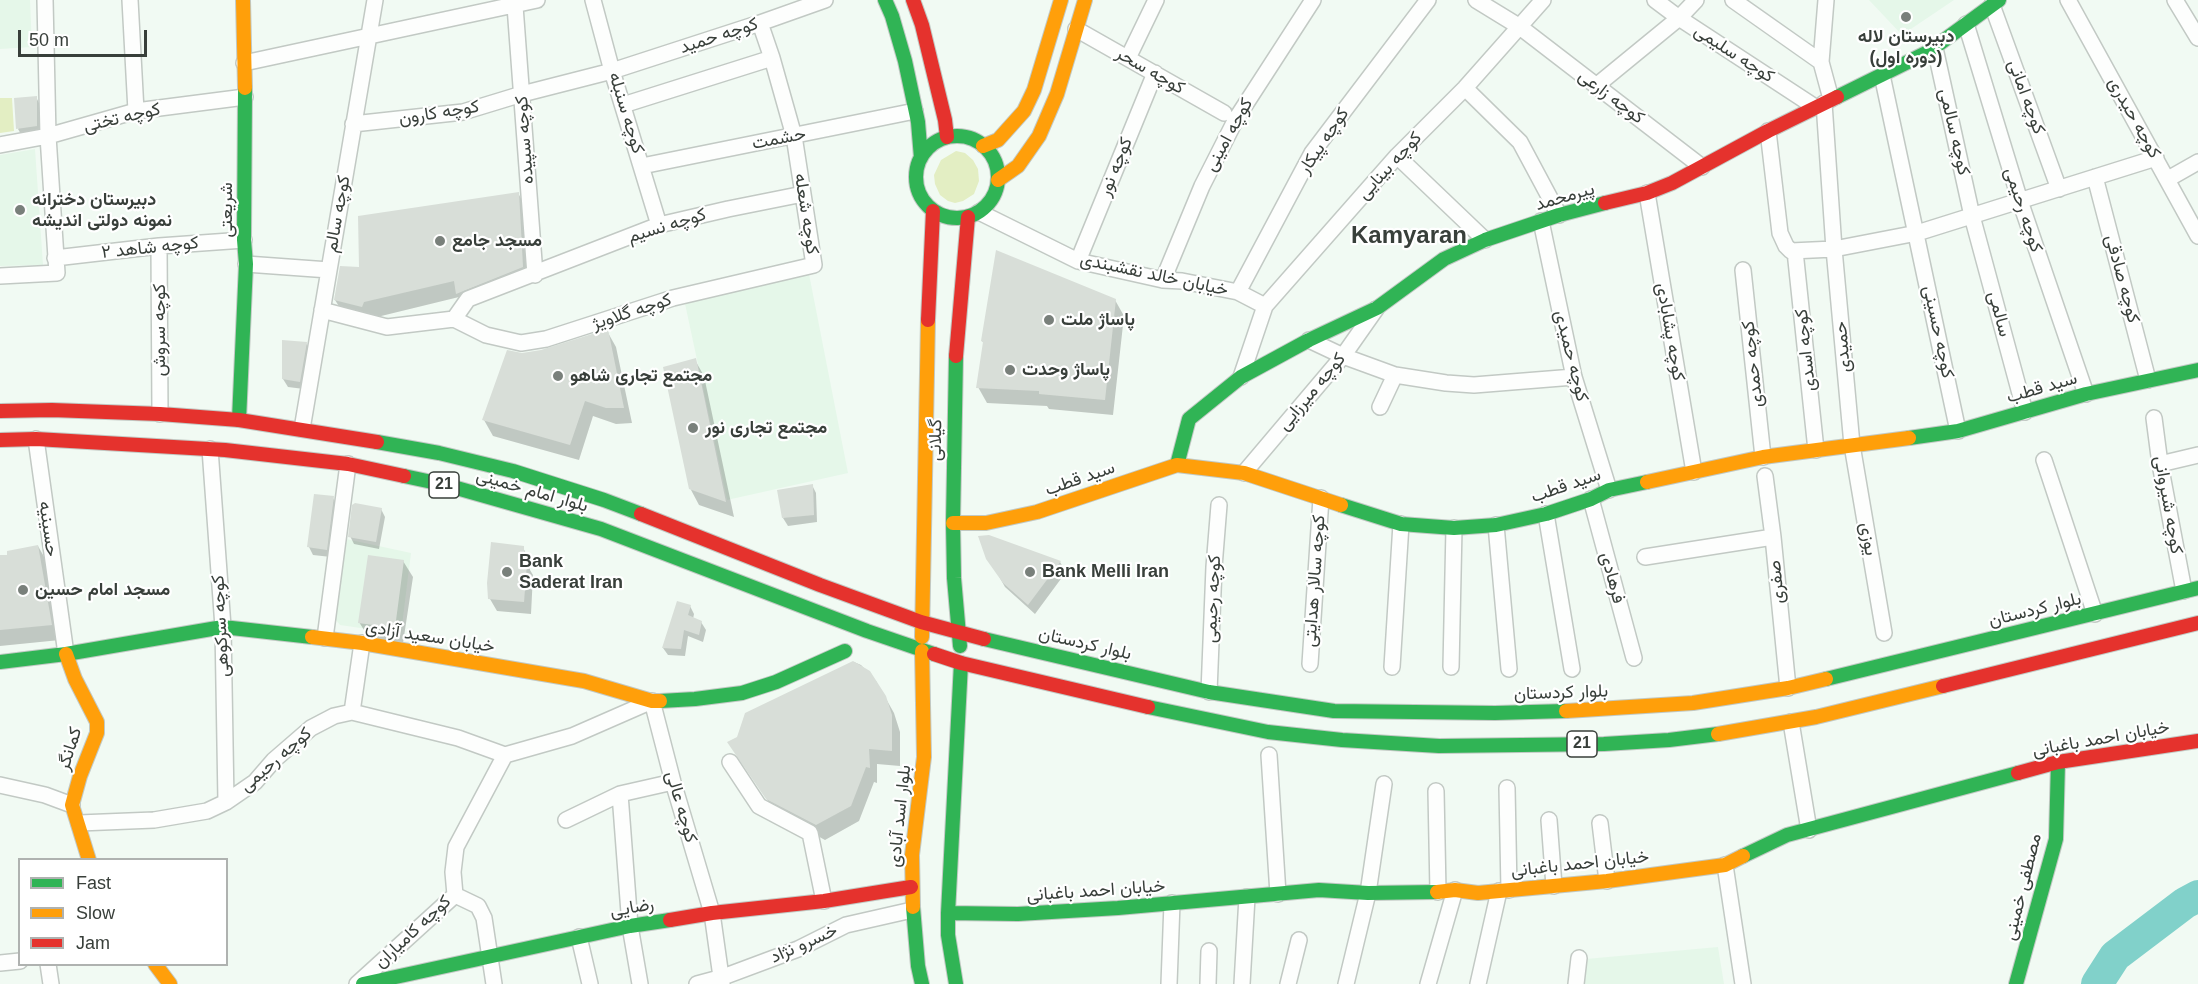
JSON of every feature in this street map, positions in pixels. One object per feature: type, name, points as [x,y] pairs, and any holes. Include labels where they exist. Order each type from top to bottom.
[{"type":"main road","name":"شریعتی","points":[[239,420],[246,264],[243,0]]},
{"type":"main road","points":[[885,0],[905,61],[921,158]]},
{"type":"main road","points":[[913,0],[922,25],[948,137]]},
{"type":"main road","points":[[983,146],[998,140],[1024,111],[1034,90],[1061,0]]},
{"type":"main road","points":[[998,180],[1018,166],[1039,136],[1057,94],[1085,0]]},
{"type":"main road","name":"پیرمحمد","points":[[1177,465],[1189,419],[1241,377],[1309,340],[1377,308],[1444,260],[1485,240],[1541,221],[1647,193],[1672,183],[1768,131],[1935,48],[1996,2]]},
{"type":"main road","points":[[948,137],[966,137],[983,146],[994,161],[998,180],[990,202],[973,214],[950,218],[933,211],[921,198],[917,187],[917,169],[921,158],[932,145],[948,137]]},
{"type":"main road","name":"گیلانی","points":[[922,651],[926,353],[933,211]]},
{"type":"main road","name":"گیلانی","points":[[961,663],[952,523],[955,364],[973,214]]},
{"type":"main road","name":"سید قطب","points":[[952,523],[986,523],[1037,512],[1177,465],[1244,472],[1401,524],[1454,528],[1496,525],[1546,514],[1591,499],[1609,490],[1763,457],[1958,430],[2086,394],[2198,370]]},
{"type":"main road","name":"بلوار امام خمینی","points":[[0,411],[52,410],[160,414],[239,420],[438,453],[513,471],[604,500],[921,622]]},
{"type":"main road","name":"بلوار امام خمینی","points":[[0,440],[36,439],[210,449],[348,464],[446,485],[601,529],[922,651],[961,663]]},
{"type":"main road","name":"بلوار کردستان","points":[[921,622],[1006,645],[1209,692],[1334,711],[1495,712],[1616,709],[1693,703],[1788,688],[2191,590]]},
{"type":"main road","name":"21","points":[[961,663],[1205,720],[1268,732],[1342,741],[1439,746],[1604,744],[1669,740],[1744,731],[1791,722],[2198,623]]},
{"type":"main road","name":"خیابان سعید آزادی","points":[[0,662],[66,654],[223,627],[362,643],[584,681],[652,700],[695,699],[742,693],[776,682],[845,651]]},
{"type":"main road","name":"بلوار اسد آبادی","points":[[922,651],[924,757],[912,855],[911,887],[918,966],[922,984]]},
{"type":"main road","name":"کمانگر","points":[[66,654],[75,679],[94,714],[98,733],[80,776],[72,805]]},
{"type":"main road","points":[[956,984],[948,913],[961,663]]},
{"type":"main road","name":"خیابان احمد باغبانی","points":[[948,913],[1018,914],[1319,890],[1368,893],[1455,890],[1478,893],[1607,881],[1725,865],[1787,835],[2058,762],[2198,741]]},
{"type":"main road","name":"مصطفی خمینی","points":[[2016,984],[2056,839],[2058,762]]},
{"type":"main road","points":[[72,805],[88,858]]},
{"type":"main road","name":"رضایی","points":[[363,984],[630,926],[712,913],[824,901],[911,887]]},
{"type":"main road","points":[[156,966],[170,984]]},
{"type":"street","points":[[0,276],[57,273],[48,136],[45,0]]},
{"type":"street","points":[[130,0],[136,111]]},
{"type":"street","name":"کوچه سالم","points":[[302,429],[375,0]]},
{"type":"street","points":[[244,63],[537,0]]},
{"type":"street","name":"کوچه سنبله","points":[[593,0],[659,225]]},
{"type":"street","name":"کوچه حمید","points":[[522,94],[612,71],[825,0]]},
{"type":"street","points":[[1128,58],[1156,0]]},
{"type":"street","name":"کوچه پیکار","points":[[1238,292],[1312,153],[1428,0]]},
{"type":"street","name":"کوچه زارعی","points":[[1476,0],[1520,27],[1702,167]]},
{"type":"street","name":"کوچه بینایی","points":[[1241,377],[1265,306],[1397,156],[1466,88],[1543,0]]},
{"type":"street","name":"کوچه سلیمی","points":[[1655,0],[1679,18],[1823,103]]},
{"type":"street","points":[[1596,86],[1679,18],[1696,0]]},
{"type":"street","points":[[1733,0],[1821,62]]},
{"type":"street","points":[[1827,0],[1821,62],[1834,249]]},
{"type":"street","name":"کوچه حیدری","points":[[2068,0],[2198,236]]},
{"type":"street","points":[[2175,0],[2198,38]]},
{"type":"street","name":"کوچه امینی","points":[[1163,280],[1202,186],[1236,119],[1310,1]]},
{"type":"street","name":"کوچه امانی","points":[[1996,2],[2059,189]]},
{"type":"street","name":"کوچه سپیده","points":[[515,6],[535,274]]},
{"type":"street","name":"کوچه شعله","points":[[760,23],[794,136],[814,265]]},
{"type":"street","name":"کوچه رحیمی","points":[[1966,24],[2020,201],[2086,394]]},
{"type":"street","name":"کوچه سحر","points":[[1076,29],[1224,113]]},
{"type":"street","name":"کوچه سالمی","points":[[1935,48],[1972,216]]},
{"type":"street","points":[[623,105],[772,58]]},
{"type":"street","name":"کوچه نور","points":[[1078,261],[1155,73]]},
{"type":"street","name":"کوچه حسینی","points":[[1882,75],[1958,430]]},
{"type":"street","points":[[1466,88],[1520,142],[1559,215]]},
{"type":"street","name":"کوچه کارون","points":[[353,124],[463,112],[522,94]]},
{"type":"street","name":"کوچه تختی","points":[[0,146],[48,136],[136,111],[245,97]]},
{"type":"street","name":"حشمت","points":[[642,166],[915,111]]},
{"type":"street","points":[[1768,131],[1779,233],[1791,251],[1834,249],[1917,233],[2157,158]]},
{"type":"street","points":[[1397,156],[1485,240]]},
{"type":"street","points":[[2168,179],[2198,162]]},
{"type":"street","name":"کوچه صادقی","points":[[2095,177],[2148,380]]},
{"type":"street","name":"کوچه پشابادی","points":[[1647,193],[1694,472]]},
{"type":"street","name":"کوچه نسیم","points":[[454,319],[468,298],[659,225],[803,194]]},
{"type":"street","name":"خیابان خالد نقشبندی","points":[[973,214],[1078,261],[1163,280],[1182,281],[1238,292],[1265,306]]},
{"type":"street","name":"سالمی","points":[[1972,216],[2025,412]]},
{"type":"street","name":"کوچه حمیدی","points":[[1541,221],[1574,377],[1609,490]]},
{"type":"street","name":"کوچه شاهد ۲","points":[[55,258],[159,246],[244,240]]},
{"type":"street","name":"کوچه سروش","points":[[159,246],[160,414]]},
{"type":"street","name":"حمیدی","points":[[1834,249],[1852,445]]},
{"type":"street","name":"کوچه اسدی","points":[[1795,251],[1816,450]]},
{"type":"street","points":[[246,264],[329,270]]},
{"type":"street","name":"کوچه گلاویژ","points":[[454,319],[486,335],[521,343],[530,342],[546,339],[673,298],[814,265]]},
{"type":"street","name":"کوچه حمدی","points":[[1743,270],[1763,457]]},
{"type":"street","name":"کوچه میرزایی","points":[[1244,472],[1343,356],[1377,308]]},
{"type":"street","points":[[322,310],[387,327],[454,319]]},
{"type":"street","points":[[1309,340],[1343,356],[1395,375],[1474,385],[1574,377]]},
{"type":"street","points":[[1380,407],[1395,375]]},
{"type":"street","name":"کوچه شیروانی","points":[[2154,418],[2160,464],[2191,590]]},
{"type":"street","name":"حسینیه","points":[[36,439],[66,654]]},
{"type":"street","name":"یوزی","points":[[1852,445],[1884,633]]},
{"type":"street","name":"کوچه سرکوهی","points":[[210,449],[223,627],[226,802]]},
{"type":"street","points":[[2160,464],[2198,455]]},
{"type":"street","points":[[2044,460],[2095,614]]},
{"type":"street","points":[[325,638],[348,464]]},
{"type":"street","name":"صفری","points":[[1765,476],[1788,688]]},
{"type":"street","name":"کوچه سالار هدایتی","points":[[1310,664],[1321,498]]},
{"type":"street","name":"فرهادی","points":[[1591,499],[1634,658]]},
{"type":"street","name":"کوچه رحیمی","points":[[1209,692],[1219,505]]},
{"type":"street","points":[[1546,514],[1572,669]]},
{"type":"street","points":[[1392,667],[1401,524]]},
{"type":"street","points":[[1496,525],[1509,669]]},
{"type":"street","points":[[1451,667],[1454,528]]},
{"type":"street","points":[[1645,557],[1773,537]]},
{"type":"street","points":[[362,643],[352,712],[458,738],[505,755],[572,736],[652,700]]},
{"type":"street","name":"کوچه عالی","points":[[652,700],[673,782],[712,913]]},
{"type":"street","name":"کوچه رحیمی","points":[[79,823],[154,820],[207,811],[226,802],[255,782],[274,760],[311,728],[334,716],[352,712]]},
{"type":"street","points":[[1791,722],[1809,830]]},
{"type":"street","name":"کوچه کامیاران","points":[[357,984],[455,895],[453,872],[456,847],[505,755]]},
{"type":"street","points":[[1269,755],[1278,894]]},
{"type":"street","points":[[730,762],[759,806],[810,833],[824,901]]},
{"type":"street","points":[[566,820],[620,794],[673,782]]},
{"type":"street","points":[[1346,984],[1368,893],[1384,784]]},
{"type":"street","points":[[0,785],[45,795],[72,805]]},
{"type":"street","points":[[1478,984],[1504,890],[1507,788]]},
{"type":"street","points":[[1436,791],[1438,892]]},
{"type":"street","points":[[620,794],[630,926],[640,984]]},
{"type":"street","points":[[1549,820],[1554,886]]},
{"type":"street","points":[[1600,823],[1607,881]]},
{"type":"street","points":[[1725,865],[1743,984]]},
{"type":"street","points":[[1428,984],[1455,890]]},
{"type":"street","points":[[455,895],[478,906],[484,918],[494,984]]},
{"type":"street","points":[[1242,984],[1247,897]]},
{"type":"street","points":[[1169,984],[1172,903]]},
{"type":"street","name":"خسرو نژاد","points":[[697,984],[723,981],[798,949],[846,925],[912,910]]},
{"type":"street","points":[[712,913],[723,981]]},
{"type":"street","points":[[579,937],[590,984]]},
{"type":"street","points":[[1288,984],[1299,940]]},
{"type":"street","points":[[1208,984],[1209,951]]},
{"type":"street","points":[[1576,984],[1579,958]]},
{"type":"street","points":[[0,963],[18,961]]},
{"type":"street","points":[[48,966],[51,984]]},
{"type":"shaded area","points":[[0,0],[30,0],[32,47],[0,49]]},
{"type":"shaded area","name":"دبیرستان لاله (دوره اول)","points":[[1869,0],[1954,0],[1902,35]]},
{"type":"shaded area","name":"دبیرستان دخترانه نمونه دولتی اندیشه","points":[[35,149],[43,265],[0,266],[0,155]]},
{"type":"shaded area","points":[[809,274],[848,473],[727,500],[684,299]]},
{"type":"shaded area","points":[[346,539],[411,553],[401,634],[340,625],[335,619]]},
{"type":"shaded area","points":[[1718,947],[1724,984],[1583,984],[1586,959]]},
{"type":"green space","points":[[0,98],[12,98],[14,131],[0,133]]},
{"type":"green space","points":[[956,151],[965,153],[973,160],[978,169],[979,181],[974,194],[955,203],[940,195],[934,175],[941,160]]},
{"type":"building","points":[[37,96],[37,126],[16,129],[14,98]]},
{"type":"building","name":"مسجد جامع","points":[[519,192],[523,267],[456,294],[454,281],[364,302],[362,307],[334,300],[340,266],[359,267],[358,216]]},
{"type":"building","name":"پاساژ ملت","points":[[996,250],[1116,299],[1105,400],[1039,394],[1039,391],[976,388]]},
{"type":"building","name":"مجتمع تجاری شاهو","points":[[608,329],[624,408],[606,408],[585,401],[570,445],[482,420],[507,350],[522,353],[541,350]]},
{"type":"building","points":[[282,340],[307,342],[300,382],[282,379]]},
{"type":"building","name":"مجتمع تجاری نور","points":[[696,358],[726,502],[689,489],[663,367]]},
{"type":"building","points":[[813,484],[814,515],[782,518],[777,490]]},
{"type":"building","points":[[314,494],[334,496],[327,550],[307,547]]},
{"type":"building","points":[[355,503],[382,508],[376,542],[348,537],[352,505]]},
{"type":"building","name":"Bank Melli Iran","points":[[989,535],[1061,561],[1028,605],[1003,583],[986,559],[978,536]]},
{"type":"building","name":"Bank Saderat Iran","points":[[491,542],[524,546],[524,561],[527,562],[524,602],[488,599],[487,583]]},
{"type":"building","name":"مسجد امام حسین","points":[[38,545],[52,625],[0,630],[0,555],[7,555],[7,551]]},
{"type":"building","points":[[368,555],[404,560],[395,628],[358,623]]},
{"type":"building","points":[[677,601],[691,605],[688,615],[702,621],[699,635],[684,630],[681,649],[662,648]]},
{"type":"building","points":[[853,661],[870,671],[886,696],[892,715],[892,751],[869,749],[870,768],[866,767],[851,806],[816,825],[766,799],[727,742],[737,737],[745,713]]},
{"type":"waterway","points":[[2097,984],[2115,956],[2185,903],[2198,896]]},
{"type":"traffic: fast","points":[[885,0],[905,61],[918,122],[921,158]]},
{"type":"traffic: fast","points":[[1837,97],[1928,52],[1999,0]]},
{"type":"traffic: fast","points":[[239,420],[246,264],[244,240],[245,88]]},
{"type":"traffic: fast","points":[[957,136],[973,139],[986,148],[995,161],[998,177],[995,193],[986,206],[973,215],[957,218],[941,215],[928,206],[919,193],[916,177],[919,161],[928,148],[941,139],[957,136]]},
{"type":"traffic: fast","points":[[1177,465],[1189,419],[1241,377],[1309,340],[1377,308],[1444,259],[1485,240],[1559,215],[1605,203]]},
{"type":"traffic: fast","points":[[956,356],[953,523],[954,578],[960,646]]},
{"type":"traffic: fast","points":[[1909,438],[1958,431],[2086,394],[2198,370]]},
{"type":"traffic: fast","points":[[377,442],[439,453],[513,471],[641,514]]},
{"type":"traffic: fast","points":[[404,476],[446,485],[601,529],[867,631],[934,654]]},
{"type":"traffic: fast","points":[[1341,505],[1401,524],[1454,528],[1496,525],[1546,514],[1591,499],[1609,490],[1647,482]]},
{"type":"traffic: fast","points":[[1826,679],[2198,588]]},
{"type":"traffic: fast","points":[[0,662],[66,654],[223,627],[312,637]]},
{"type":"traffic: fast","points":[[984,639],[1209,692],[1334,711],[1495,713],[1566,711]]},
{"type":"traffic: fast","points":[[660,701],[742,693],[776,682],[845,651]]},
{"type":"traffic: fast","points":[[956,984],[948,935],[948,913],[961,663]]},
{"type":"traffic: fast","points":[[1148,707],[1268,732],[1342,740],[1439,746],[1604,744],[1718,734]]},
{"type":"traffic: fast","points":[[2016,984],[2056,839],[2058,762]]},
{"type":"traffic: fast","points":[[1743,856],[1787,835],[2018,773]]},
{"type":"traffic: fast","points":[[948,913],[1018,914],[1118,908],[1319,890],[1368,893],[1437,892]]},
{"type":"traffic: fast","points":[[913,907],[918,966],[922,984]]},
{"type":"traffic: fast","points":[[363,984],[630,926],[670,920]]},
{"type":"traffic: slow","points":[[243,0],[245,88]]},
{"type":"traffic: slow","points":[[983,146],[998,140],[1024,111],[1034,90],[1061,0]]},
{"type":"traffic: slow","points":[[998,180],[1018,166],[1039,136],[1057,94],[1085,0]]},
{"type":"traffic: slow","points":[[922,637],[928,320]]},
{"type":"traffic: slow","points":[[1647,482],[1763,457],[1909,438]]},
{"type":"traffic: slow","points":[[953,523],[986,523],[1037,512],[1177,465],[1244,473],[1341,505]]},
{"type":"traffic: slow","points":[[312,637],[362,643],[584,681],[652,701],[660,701]]},
{"type":"traffic: slow","points":[[913,907],[912,855],[924,757],[922,651]]},
{"type":"traffic: slow","points":[[66,654],[75,679],[97,722],[97,733],[80,776],[72,805],[88,858]]},
{"type":"traffic: slow","points":[[1566,711],[1693,703],[1788,688],[1826,679]]},
{"type":"traffic: slow","points":[[1718,734],[1816,717],[1943,686]]},
{"type":"traffic: slow","points":[[1437,892],[1455,890],[1478,893],[1607,881],[1725,865],[1743,856]]},
{"type":"traffic: slow","points":[[156,966],[170,984]]},
{"type":"traffic: jam","points":[[913,0],[922,25],[947,137]]},
{"type":"traffic: jam","points":[[1605,203],[1647,193],[1672,183],[1837,97]]},
{"type":"traffic: jam","points":[[928,320],[933,211]]},
{"type":"traffic: jam","points":[[956,356],[968,217]]},
{"type":"traffic: jam","points":[[0,411],[52,410],[160,414],[239,420],[377,442]]},
{"type":"traffic: jam","points":[[0,440],[36,439],[225,450],[348,464],[404,476]]},
{"type":"traffic: jam","points":[[641,514],[820,585],[921,622],[984,639]]},
{"type":"traffic: jam","points":[[1943,686],[2198,623]]},
{"type":"traffic: jam","points":[[934,654],[961,663],[1148,707]]},
{"type":"traffic: jam","points":[[2018,773],[2058,762],[2198,741]]},
{"type":"traffic: jam","points":[[670,920],[712,913],[824,901],[911,887]]},
{"type":"place","name":"دبیرستان لاله (دوره اول)","points":[[1906,17]]},
{"type":"place","name":"دبیرستان دخترانه نمونه دولتی اندیشه","points":[[20,210]]},
{"type":"place","name":"مسجد جامع","points":[[440,241]]},
{"type":"place","name":"پاساژ ملت","points":[[1049,320]]},
{"type":"place","name":"پاساژ وحدت","points":[[1010,370]]},
{"type":"place","name":"مجتمع تجاری شاهو","points":[[558,376]]},
{"type":"place","name":"مجتمع تجاری نور","points":[[693,428]]},
{"type":"place","name":"Bank Saderat Iran","points":[[507,572]]},
{"type":"place","name":"Bank Melli Iran","points":[[1030,572]]},
{"type":"place","name":"مسجد امام حسین","points":[[23,590]]},
{"type":"district","name":"Kamyaran","points":[[1409,236]]}]
